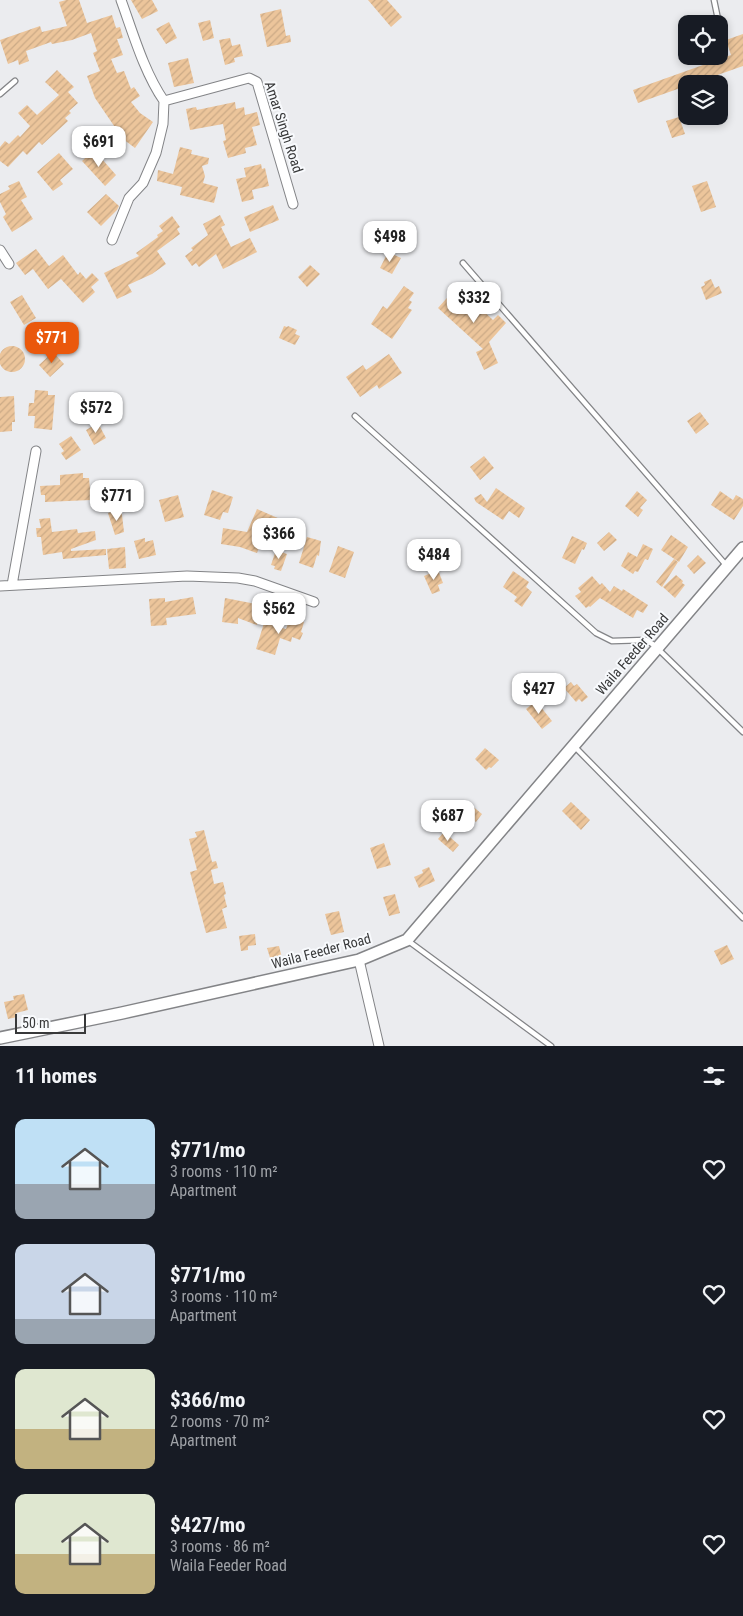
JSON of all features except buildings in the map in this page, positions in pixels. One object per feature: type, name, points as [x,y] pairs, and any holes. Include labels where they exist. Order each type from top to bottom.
[{"type":"street","points":[[112,240],[129,198],[143,183],[156,153],[163,124],[164,101],[149,72],[121,0]]},
{"type":"street","name":"Amar Singh Road","points":[[164,101],[250,78],[254,79],[259,85],[293,204]]},
{"type":"street","points":[[0,250],[9,264]]},
{"type":"street","points":[[12,585],[36,451]]},
{"type":"street","name":"Waila Feeder Road","points":[[0,1038],[359,960],[407,940],[743,548]]},
{"type":"street","points":[[0,586],[186,576],[238,578],[256,581],[314,602]]},
{"type":"street","points":[[359,960],[379,1046]]},
{"type":"lane","points":[[714,0],[717,15]]},
{"type":"lane","points":[[0,94],[15,81]]},
{"type":"lane","points":[[463,263],[727,567]]},
{"type":"lane","points":[[355,416],[596,633],[612,641],[646,640],[658,648],[743,732]]},
{"type":"lane","points":[[573,746],[743,918]]},
{"type":"lane","points":[[407,940],[551,1046]]}]
